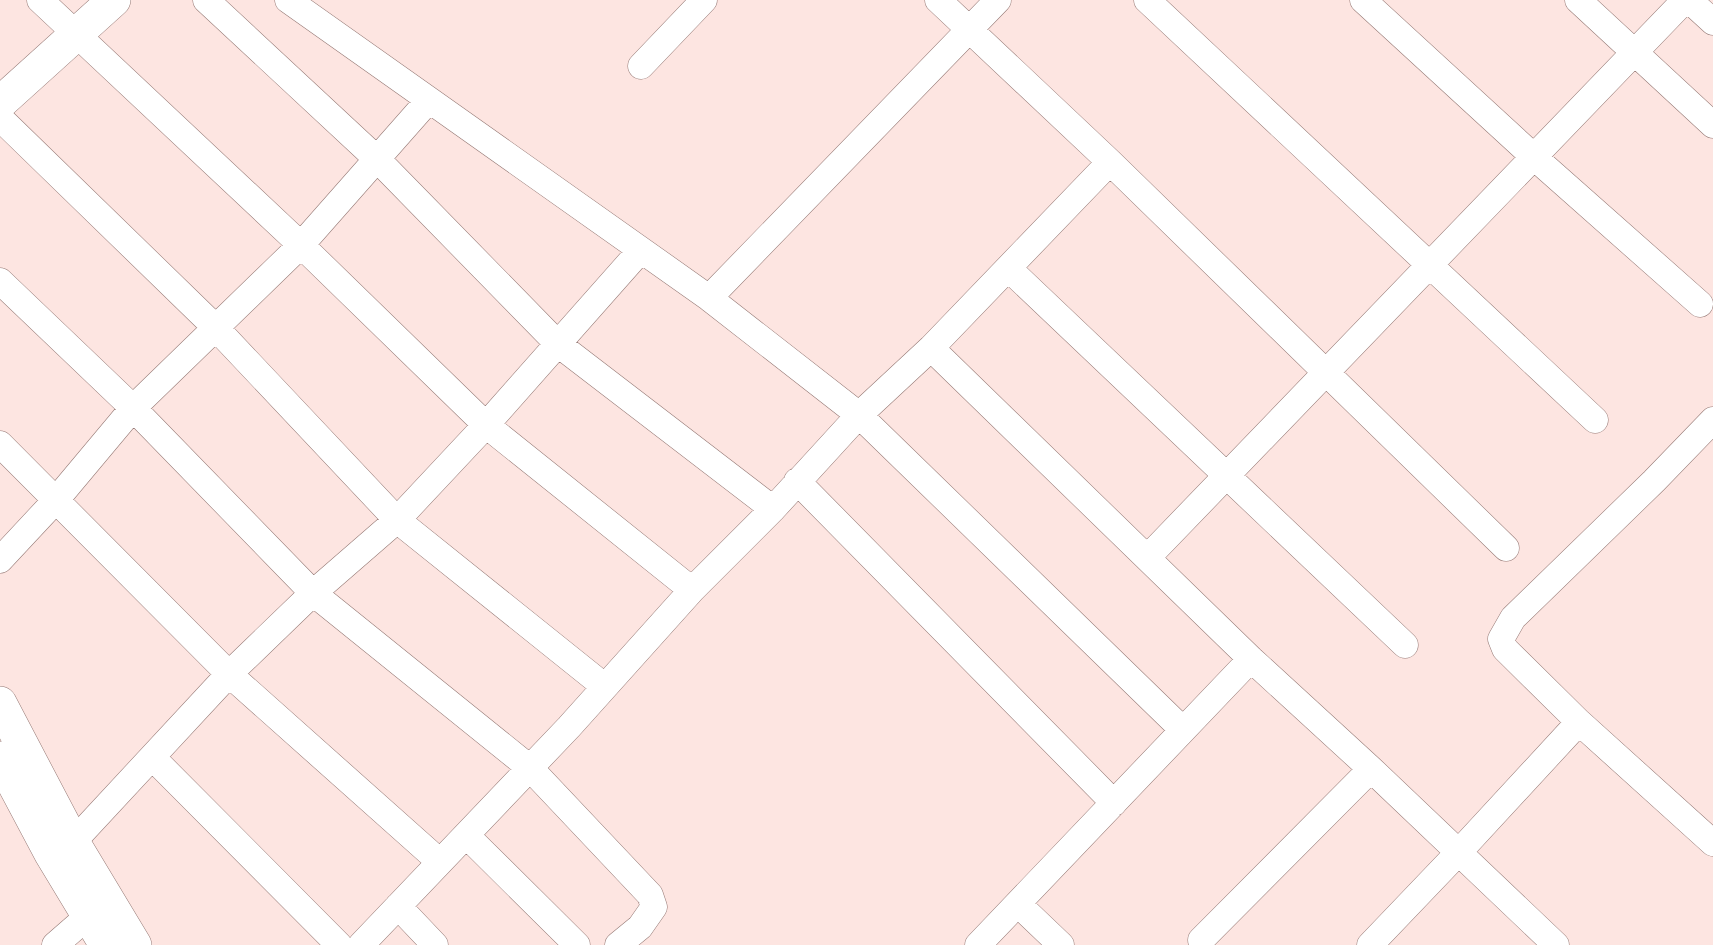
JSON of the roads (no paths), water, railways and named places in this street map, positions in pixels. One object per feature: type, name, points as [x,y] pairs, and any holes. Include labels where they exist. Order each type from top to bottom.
[{"type":"main road","points":[[0,103],[114,0]]},
{"type":"main road","points":[[0,703],[74,842],[99,907],[106,945]]},
{"type":"main road","points":[[0,758],[51,854],[135,945]]},
{"type":"street","points":[[40,0],[301,245],[486,425],[692,590]]},
{"type":"street","points":[[206,0],[378,160],[558,344],[773,509]]},
{"type":"street","points":[[288,0],[709,298],[859,416],[1183,730]]},
{"type":"street","points":[[640,66],[704,0]]},
{"type":"street","points":[[938,0],[1110,162],[1506,548]]},
{"type":"street","points":[[709,298],[998,0]]},
{"type":"street","points":[[1147,0],[1595,420]]},
{"type":"street","points":[[1363,0],[1534,157],[1700,304]]},
{"type":"street","points":[[1578,0],[1713,125]]},
{"type":"street","points":[[1148,557],[1687,0],[1713,22]]},
{"type":"street","points":[[0,560],[56,500],[133,408],[301,245],[428,101]]},
{"type":"street","points":[[0,118],[216,328],[397,520],[604,686]]},
{"type":"street","points":[[361,945],[530,768],[692,590],[773,509],[859,416],[931,348],[1110,162]]},
{"type":"street","points":[[74,842],[230,674],[313,593],[397,520],[486,425],[640,251]]},
{"type":"street","points":[[1008,268],[1405,645]]},
{"type":"street","points":[[0,281],[133,408],[313,593],[530,768],[654,900],[654,907],[640,927],[618,945]]},
{"type":"street","points":[[931,348],[1251,659],[1371,769],[1556,945]]},
{"type":"street","points":[[1713,420],[1654,481],[1513,618],[1501,639],[1505,649],[1579,722],[1713,843]]},
{"type":"street","points":[[0,444],[230,674],[440,862]]},
{"type":"street","points":[[797,481],[1114,803]]},
{"type":"street","points":[[978,945],[1251,659]]},
{"type":"street","points":[[1370,945],[1579,722]]},
{"type":"street","points":[[152,757],[339,945]]},
{"type":"street","points":[[1201,940],[1371,769]]},
{"type":"street","points":[[466,835],[577,945]]},
{"type":"street","points":[[1018,904],[1061,945]]},
{"type":"street","points":[[398,906],[435,945]]},
{"type":"street","points":[[55,945],[99,907]]}]
